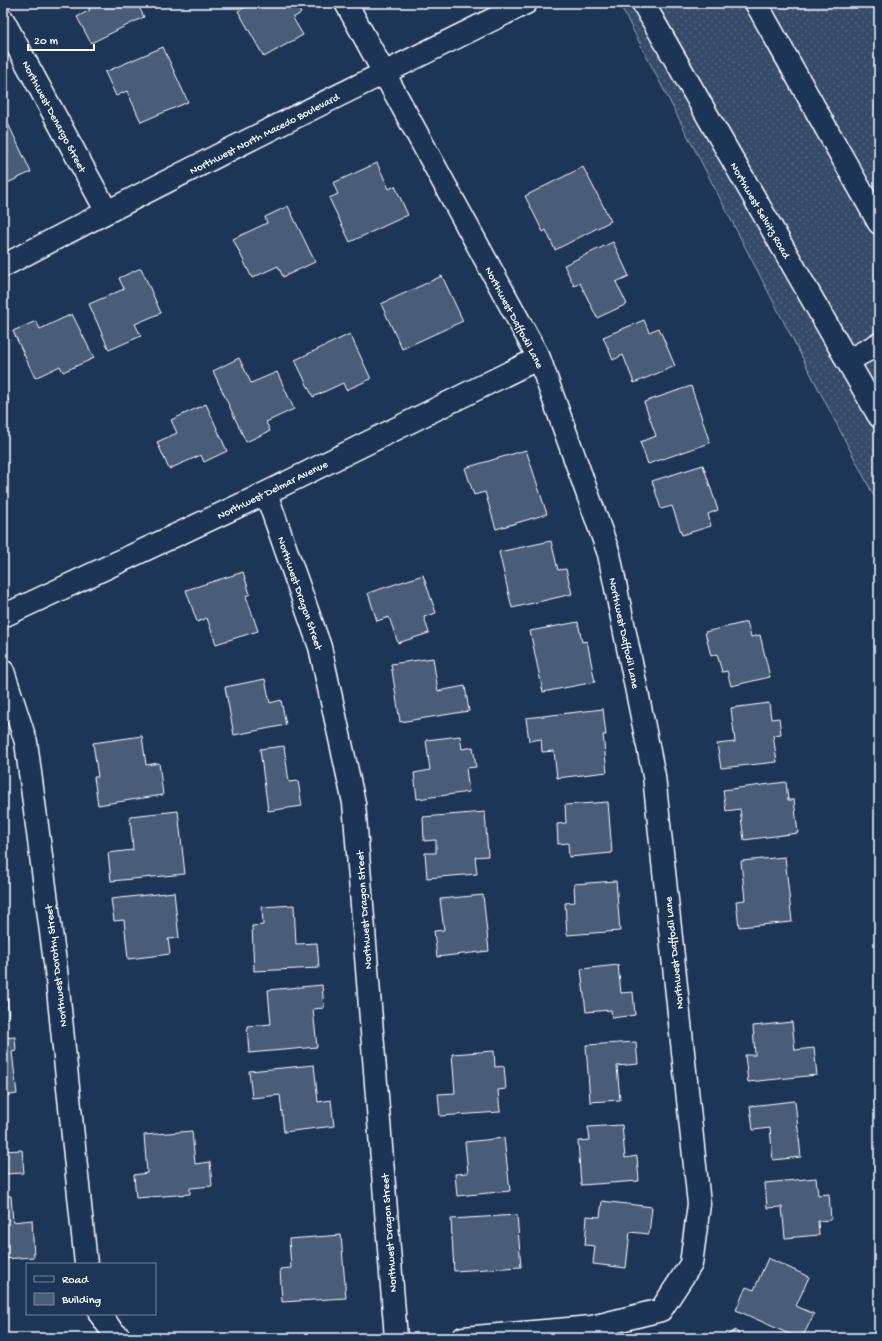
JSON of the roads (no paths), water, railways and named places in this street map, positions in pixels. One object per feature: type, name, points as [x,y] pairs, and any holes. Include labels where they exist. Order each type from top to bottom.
[{"type":"street","name":"Northwest Daffodil Lane","points":[[346,3],[539,358],[609,554],[654,776],[699,1204],[691,1264],[661,1310],[592,1327],[463,1338]]},
{"type":"street","name":"Northwest North Macedo Boulevard","points":[[3,266],[383,73],[526,3]]},
{"type":"street","name":"Northwest Selvitz Road","points":[[643,3],[879,416]]},
{"type":"street","points":[[756,3],[879,223]]},
{"type":"street","name":"Northwest Denargo Street","points":[[3,20],[107,212]]},
{"type":"street","points":[[848,361],[879,344]]},
{"type":"street","name":"Northwest Delmar Avenue","points":[[3,616],[266,493],[539,358]]},
{"type":"street","name":"Northwest Dragon Street","points":[[266,493],[320,647],[354,803],[396,1338]]},
{"type":"street","name":"Northwest Dorothy Street","points":[[3,671],[26,742],[56,970],[86,1263]]},
{"type":"street","points":[[101,1315],[112,1331],[120,1338]]}]
